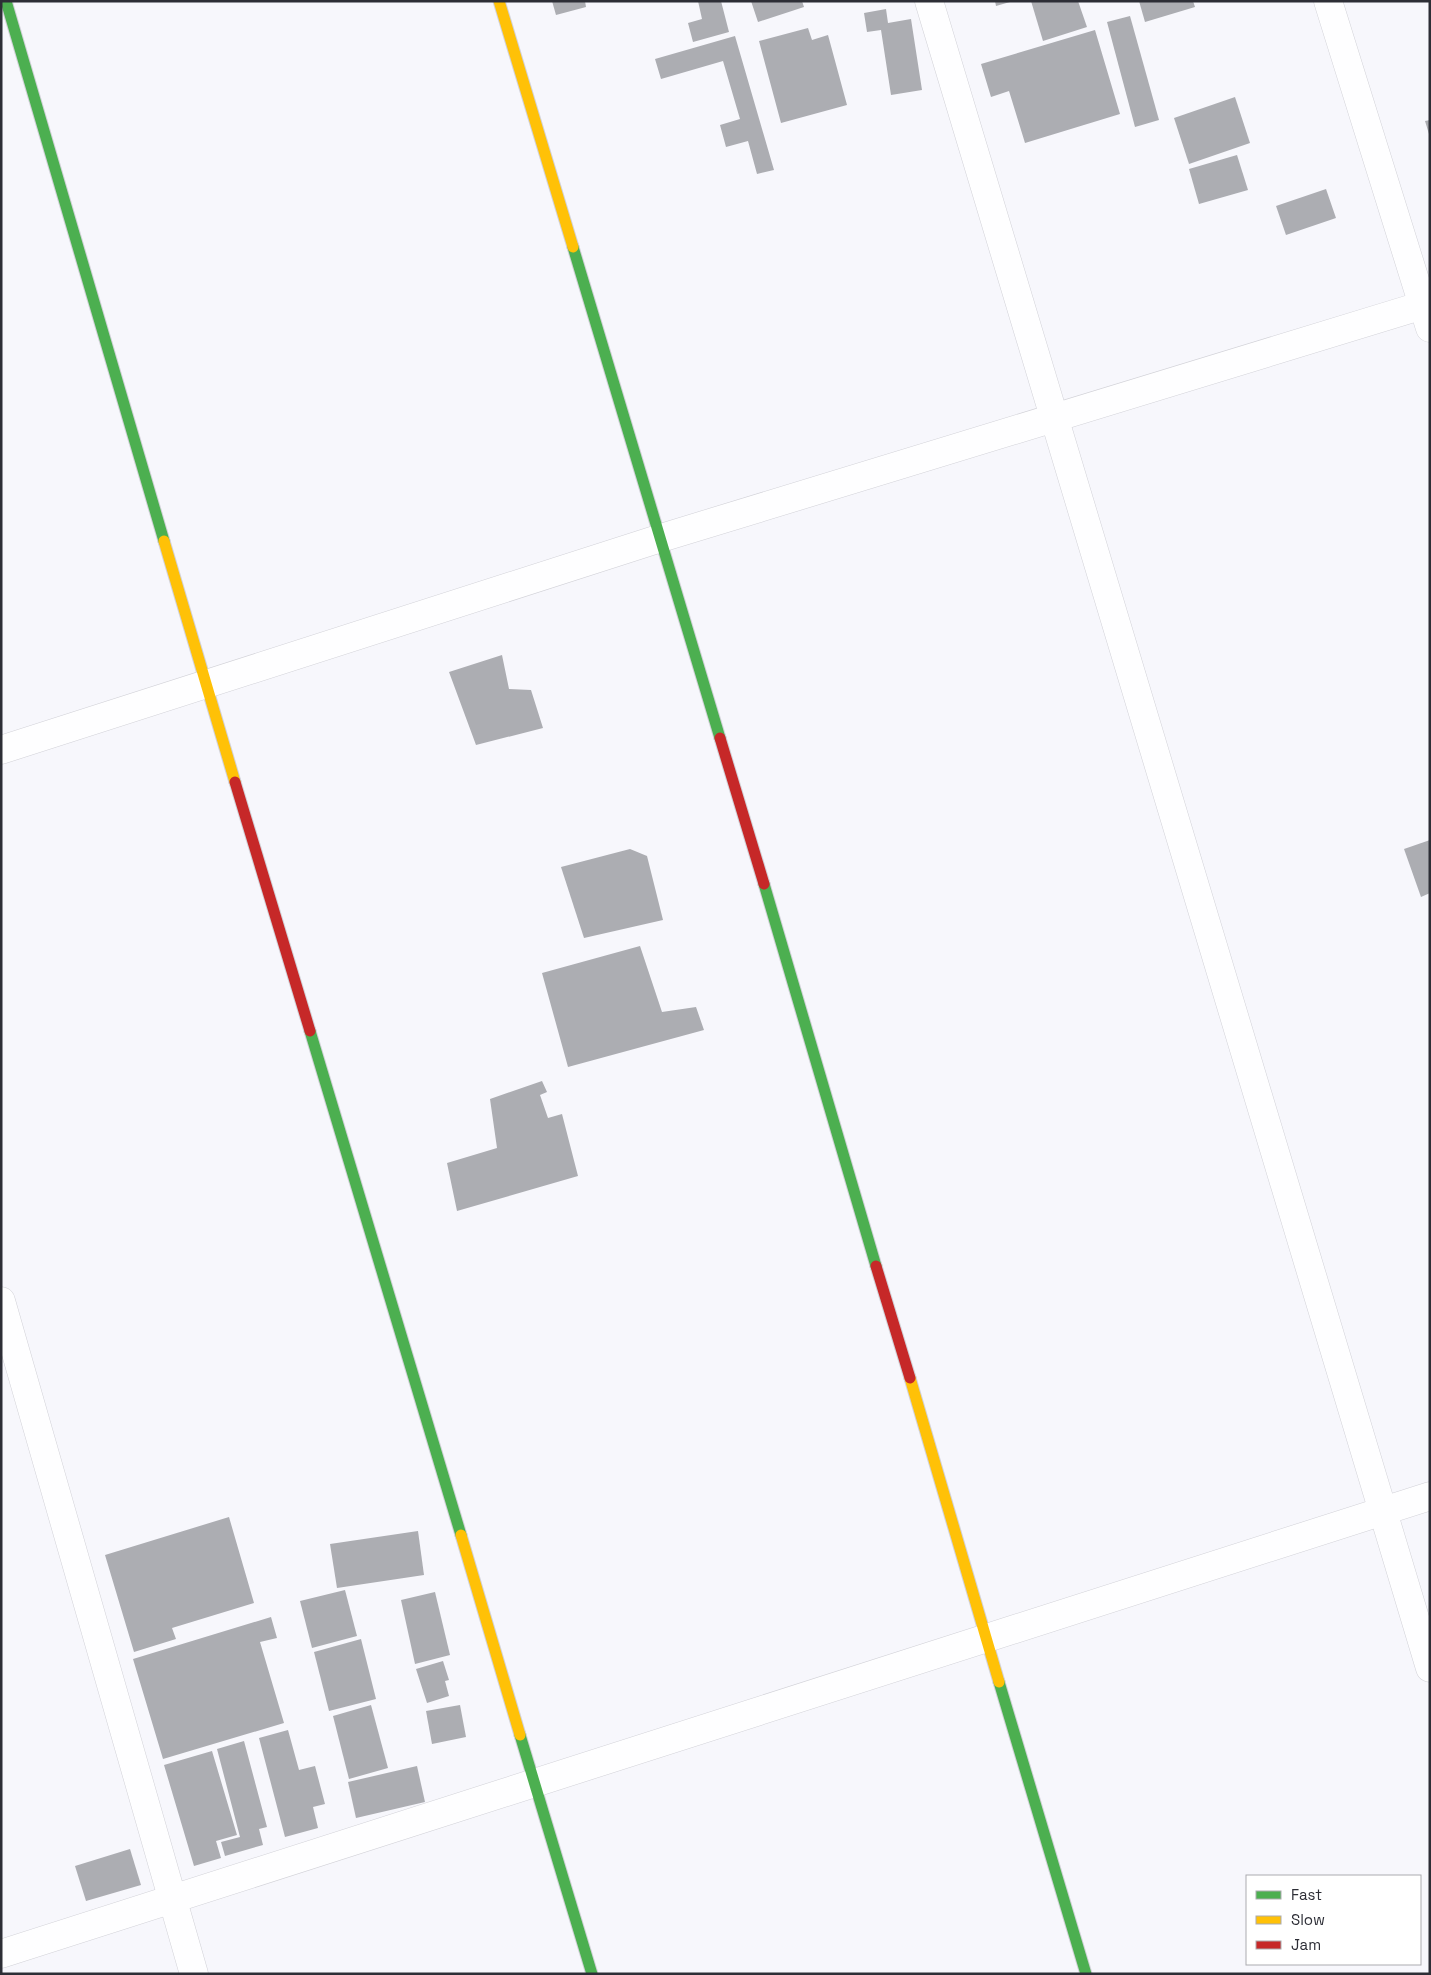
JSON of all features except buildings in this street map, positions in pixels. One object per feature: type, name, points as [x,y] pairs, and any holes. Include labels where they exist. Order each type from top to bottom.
[{"type":"street","points":[[6,1],[206,684],[592,1974]]},
{"type":"street","points":[[499,1],[661,538],[1086,1974]]},
{"type":"street","points":[[929,1],[1430,1668]]},
{"type":"street","points":[[1,750],[661,538],[1053,417],[1427,311],[1328,1]]},
{"type":"street","points":[[1,1301],[194,1974]]},
{"type":"street","points":[[1,1954],[1430,1496]]},
{"type":"traffic: fast","points":[[6,1],[164,541]]},
{"type":"traffic: fast","points":[[573,247],[720,738]]},
{"type":"traffic: fast","points":[[764,884],[876,1266]]},
{"type":"traffic: fast","points":[[310,1031],[461,1535]]},
{"type":"traffic: fast","points":[[999,1682],[1086,1974]]},
{"type":"traffic: fast","points":[[520,1735],[592,1974]]},
{"type":"traffic: slow","points":[[499,1],[573,247]]},
{"type":"traffic: slow","points":[[164,541],[235,782]]},
{"type":"traffic: slow","points":[[910,1378],[999,1682]]},
{"type":"traffic: slow","points":[[461,1535],[520,1735]]},
{"type":"traffic: jam","points":[[720,738],[764,884]]},
{"type":"traffic: jam","points":[[235,782],[310,1031]]},
{"type":"traffic: jam","points":[[876,1266],[910,1378]]}]
